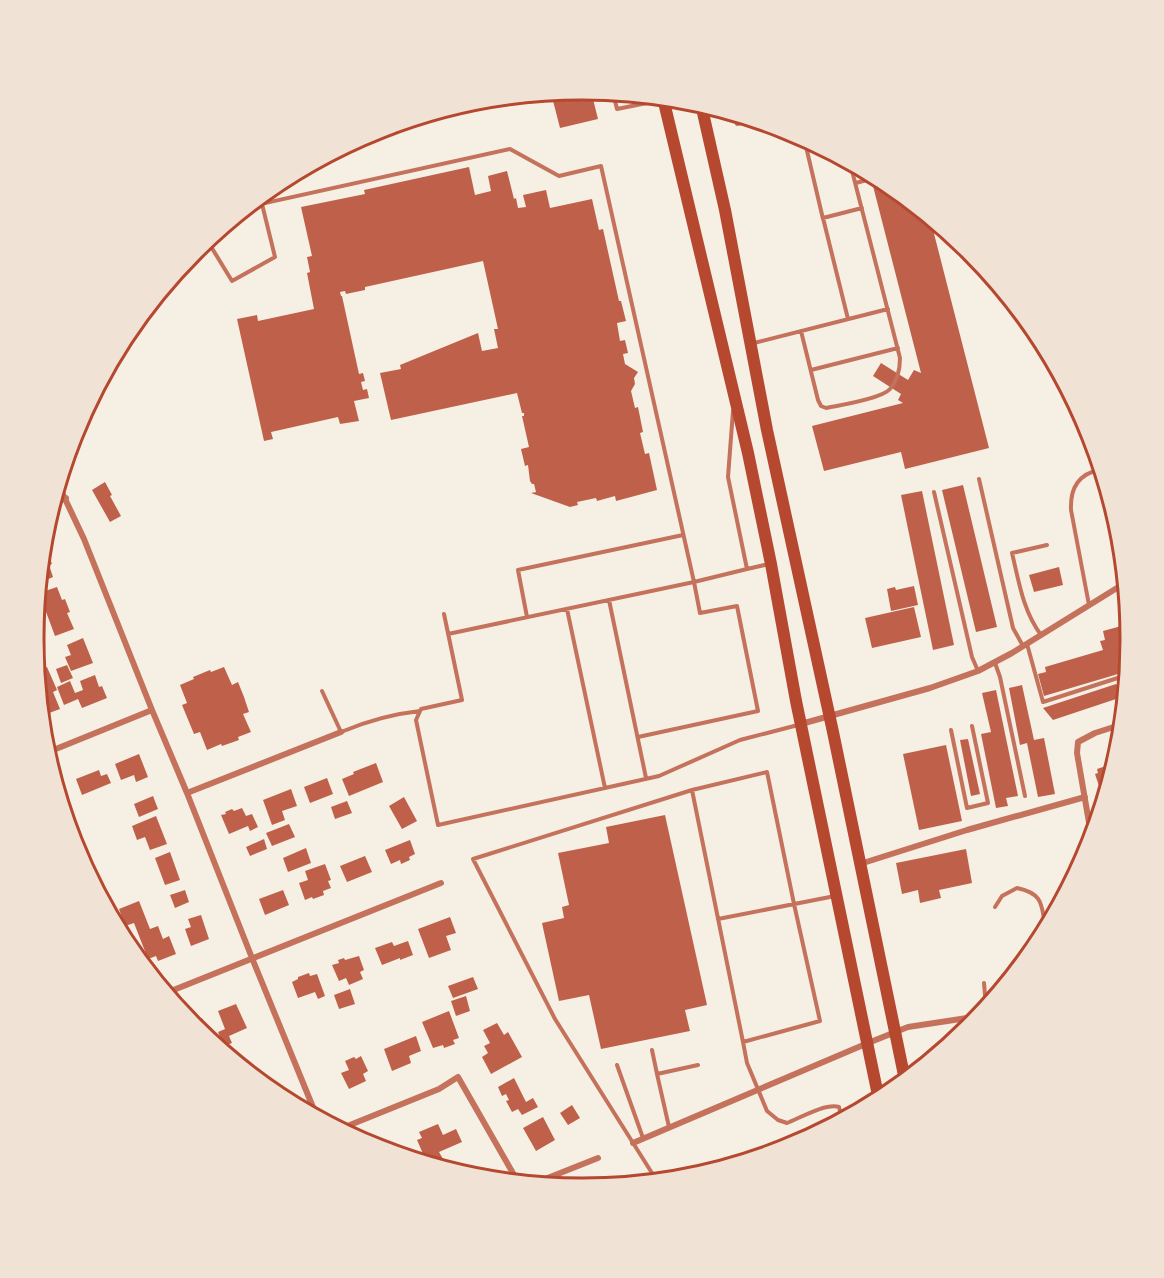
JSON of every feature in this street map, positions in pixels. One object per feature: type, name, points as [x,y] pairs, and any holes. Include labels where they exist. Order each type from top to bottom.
[{"type":"main road","points":[[665,107],[734,391],[877,1089]]},
{"type":"main road","points":[[703,115],[725,210],[767,430],[903,1071]]},
{"type":"street","points":[[64,494],[84,539],[312,1104]]},
{"type":"street","points":[[62,500],[66,498]]},
{"type":"street","points":[[801,724],[930,688],[978,671],[995,663],[1118,588]]},
{"type":"street","points":[[55,749],[152,710]]},
{"type":"street","points":[[1089,821],[1077,753],[1078,742],[1113,727]]},
{"type":"street","points":[[187,794],[341,732]]},
{"type":"street","points":[[860,864],[967,830],[1085,797]]},
{"type":"street","points":[[174,990],[441,883]]},
{"type":"street","points":[[633,1143],[895,1032],[916,1026],[964,1018]]},
{"type":"street","points":[[350,1125],[439,1089],[458,1077],[513,1173]]},
{"type":"street","points":[[552,1176],[597,1158]]},
{"type":"lane","points":[[615,102],[617,109],[640,104]]},
{"type":"lane","points":[[266,203],[510,149],[559,176],[601,166],[700,613],[737,606],[758,711],[638,737]]},
{"type":"lane","points":[[807,150],[848,319]]},
{"type":"lane","points":[[801,331],[821,406],[826,408],[881,395],[890,389],[900,367],[900,358],[853,174]]},
{"type":"lane","points":[[856,183],[864,181]]},
{"type":"lane","points":[[212,248],[232,281],[275,257],[262,206]]},
{"type":"lane","points":[[823,218],[862,208]]},
{"type":"lane","points":[[750,344],[888,309]]},
{"type":"lane","points":[[811,370],[898,348]]},
{"type":"lane","points":[[734,391],[728,477],[747,569]]},
{"type":"lane","points":[[1089,605],[1071,501],[1076,484],[1093,471]]},
{"type":"lane","points":[[979,479],[1013,628],[1025,645],[1042,702],[1119,678]]},
{"type":"lane","points":[[934,492],[972,657],[978,671]]},
{"type":"lane","points":[[527,617],[518,570],[683,535]]},
{"type":"lane","points":[[1041,635],[1026,611],[1012,554],[1047,545]]},
{"type":"lane","points":[[448,634],[771,564]]},
{"type":"lane","points":[[609,600],[646,778]]},
{"type":"lane","points":[[567,609],[604,788]]},
{"type":"lane","points":[[322,691],[341,732],[390,715],[420,711],[462,700],[444,614]]},
{"type":"lane","points":[[995,663],[1000,676],[1025,796]]},
{"type":"lane","points":[[420,711],[416,720],[438,825],[659,776],[740,740],[801,724]]},
{"type":"lane","points":[[951,730],[968,808],[988,803],[972,726]]},
{"type":"lane","points":[[652,1173],[555,1019],[473,859],[692,790],[767,772],[820,1021],[743,1042]]},
{"type":"lane","points":[[692,790],[747,1063],[767,1111],[787,1123],[835,1105],[840,1111]]},
{"type":"lane","points":[[995,907],[1002,896],[1017,888],[1031,891],[1039,898],[1043,916]]},
{"type":"lane","points":[[718,919],[837,896]]},
{"type":"lane","points":[[984,982],[985,996]]},
{"type":"lane","points":[[652,1050],[670,1128]]},
{"type":"lane","points":[[617,1065],[644,1139]]},
{"type":"lane","points":[[657,1074],[698,1065]]},
{"type":"building","points":[[593,101],[598,119],[560,128],[553,102]]},
{"type":"building","points":[[469,167],[475,195],[491,191],[488,176],[507,171],[518,208],[526,207],[523,195],[546,190],[550,208],[592,199],[599,230],[603,229],[619,301],[621,301],[626,321],[617,323],[620,341],[625,340],[628,353],[623,354],[625,364],[638,372],[631,391],[635,408],[638,407],[643,432],[640,433],[645,454],[649,453],[657,490],[616,501],[615,496],[597,501],[596,498],[577,502],[578,505],[570,507],[531,493],[536,492],[534,484],[530,481],[528,465],[525,466],[521,449],[529,447],[522,416],[524,413],[522,413],[517,393],[391,420],[380,373],[401,369],[400,365],[478,333],[482,351],[498,348],[494,329],[498,329],[483,261],[365,287],[365,290],[346,294],[345,291],[340,292],[359,374],[363,373],[365,381],[361,382],[363,390],[367,389],[369,398],[354,401],[359,421],[340,424],[338,417],[271,432],[273,439],[264,441],[237,319],[257,315],[258,321],[314,309],[307,273],[310,272],[307,257],[312,256],[301,207],[365,194],[364,190]]},
{"type":"building","points":[[873,186],[933,231],[989,448],[905,469],[901,452],[824,471],[812,426],[903,403],[898,400],[901,394],[873,376],[881,363],[908,380],[914,370],[921,373]]},
{"type":"building","points":[[105,482],[121,516],[110,522],[92,490]]},
{"type":"building","points":[[963,485],[997,627],[976,632],[942,490]]},
{"type":"building","points":[[922,491],[954,645],[933,650],[901,495]]},
{"type":"building","points":[[50,558],[52,564],[49,565],[53,577],[47,580]]},
{"type":"building","points":[[1059,567],[1063,585],[1034,592],[1029,575]]},
{"type":"building","points":[[914,586],[918,605],[891,611],[887,589],[895,587],[896,590]]},
{"type":"building","points":[[57,587],[62,600],[65,599],[70,612],[67,613],[74,629],[55,636],[45,609],[46,591]]},
{"type":"building","points":[[914,607],[921,637],[872,648],[865,618]]},
{"type":"building","points":[[1120,626],[1119,674],[1044,696],[1038,674],[1046,672],[1045,667],[1103,650],[1100,641],[1105,640],[1103,631]]},
{"type":"building","points":[[83,638],[93,663],[71,671],[65,657],[71,655],[67,645]]},
{"type":"building","points":[[67,665],[73,678],[61,683],[56,669]]},
{"type":"building","points":[[47,667],[57,690],[53,692],[60,709],[49,713],[48,709],[45,668]]},
{"type":"building","points":[[224,667],[232,685],[238,682],[249,712],[243,714],[251,732],[238,737],[239,740],[207,750],[200,732],[194,734],[182,705],[187,703],[180,685],[210,670],[211,672]]},
{"type":"building","points":[[95,675],[99,687],[102,686],[107,698],[82,708],[78,699],[64,705],[57,687],[70,681],[75,693],[83,690],[80,681]]},
{"type":"building","points":[[1116,684],[1118,686],[1117,699],[1053,720],[1043,708]]},
{"type":"building","points":[[1022,685],[1034,740],[1044,738],[1055,794],[1038,797],[1027,743],[1020,745],[1009,688]]},
{"type":"building","points":[[996,690],[1018,796],[1006,798],[1008,806],[996,808],[981,734],[991,732],[982,693]]},
{"type":"building","points":[[968,739],[980,794],[971,796],[960,740]]},
{"type":"building","points":[[946,745],[962,821],[919,830],[903,754]]},
{"type":"building","points":[[139,754],[148,777],[136,782],[134,775],[121,780],[115,764]]},
{"type":"building","points":[[376,763],[383,782],[349,796],[342,779]]},
{"type":"building","points":[[1105,766],[1099,787],[1095,774],[1098,773],[1097,769]]},
{"type":"building","points":[[99,770],[101,776],[107,774],[111,783],[82,795],[76,779]]},
{"type":"building","points":[[327,778],[333,794],[310,803],[304,787]]},
{"type":"building","points":[[291,789],[297,806],[282,811],[285,820],[272,825],[263,800]]},
{"type":"building","points":[[153,796],[158,809],[139,817],[134,804]]},
{"type":"building","points":[[404,797],[417,821],[402,829],[389,806]]},
{"type":"building","points":[[347,801],[352,813],[335,819],[331,807]]},
{"type":"building","points":[[242,808],[246,816],[252,814],[258,827],[250,831],[248,826],[229,834],[221,815],[232,809],[234,811]]},
{"type":"building","points":[[665,815],[707,1005],[685,1010],[690,1031],[601,1049],[589,995],[559,1001],[542,923],[564,918],[562,907],[569,905],[558,853],[609,843],[606,827]]},
{"type":"building","points":[[156,816],[167,844],[150,850],[145,837],[137,840],[132,826]]},
{"type":"building","points":[[289,824],[295,837],[272,846],[266,833]]},
{"type":"building","points":[[264,839],[267,849],[250,856],[246,847]]},
{"type":"building","points":[[410,840],[415,854],[409,857],[410,860],[401,864],[400,860],[391,864],[385,850]]},
{"type":"building","points":[[306,848],[311,863],[288,872],[283,858]]},
{"type":"building","points":[[966,849],[972,883],[939,890],[941,898],[920,903],[918,890],[902,894],[896,863]]},
{"type":"building","points":[[170,852],[180,880],[165,885],[155,858]]},
{"type":"building","points":[[365,856],[372,872],[347,882],[340,866]]},
{"type":"building","points":[[325,864],[331,880],[328,881],[331,888],[323,891],[324,895],[305,900],[299,883],[308,880],[305,871]]},
{"type":"building","points":[[185,890],[189,902],[175,908],[170,895]]},
{"type":"building","points":[[283,890],[289,905],[265,915],[259,899]]},
{"type":"building","points":[[139,901],[150,929],[158,926],[163,939],[169,936],[176,954],[158,961],[156,956],[149,959],[134,923],[126,926],[119,909]]},
{"type":"building","points":[[201,915],[209,939],[191,946],[185,929],[191,927],[188,919]]},
{"type":"building","points":[[450,917],[456,933],[446,936],[451,950],[429,958],[418,929]]},
{"type":"building","points":[[408,941],[413,955],[382,965],[375,948],[392,942],[394,946]]},
{"type":"building","points":[[359,956],[364,970],[360,972],[363,979],[349,985],[346,978],[339,981],[332,965],[344,958],[345,960]]},
{"type":"building","points":[[309,973],[310,976],[317,974],[325,996],[318,999],[315,992],[298,998],[292,982]]},
{"type":"building","points":[[473,977],[478,989],[453,998],[448,986]]},
{"type":"building","points":[[350,989],[355,1004],[339,1009],[334,995]]},
{"type":"building","points":[[466,996],[470,1011],[456,1016],[451,1001]]},
{"type":"building","points":[[236,1004],[247,1028],[229,1036],[232,1043],[228,1045],[218,1032],[225,1029],[218,1011]]},
{"type":"building","points":[[449,1011],[459,1038],[453,1040],[455,1044],[444,1048],[443,1045],[433,1048],[422,1022]]},
{"type":"building","points":[[497,1023],[504,1035],[508,1032],[522,1057],[491,1074],[482,1057],[488,1053],[484,1046],[490,1043],[483,1030]]},
{"type":"building","points":[[416,1036],[421,1051],[409,1056],[411,1063],[392,1071],[384,1049]]},
{"type":"building","points":[[361,1056],[368,1071],[363,1074],[366,1081],[349,1089],[341,1073],[349,1070],[345,1061]]},
{"type":"building","points":[[514,1078],[526,1102],[533,1098],[538,1107],[522,1115],[518,1109],[512,1112],[506,1101],[509,1100],[506,1094],[502,1096],[498,1087]]},
{"type":"building","points":[[572,1105],[580,1118],[568,1125],[560,1113]]},
{"type":"building","points":[[543,1117],[555,1140],[536,1151],[523,1128]]},
{"type":"building","points":[[438,1124],[443,1135],[456,1129],[462,1142],[439,1152],[443,1159],[423,1153],[417,1140],[422,1138],[419,1132]]}]
